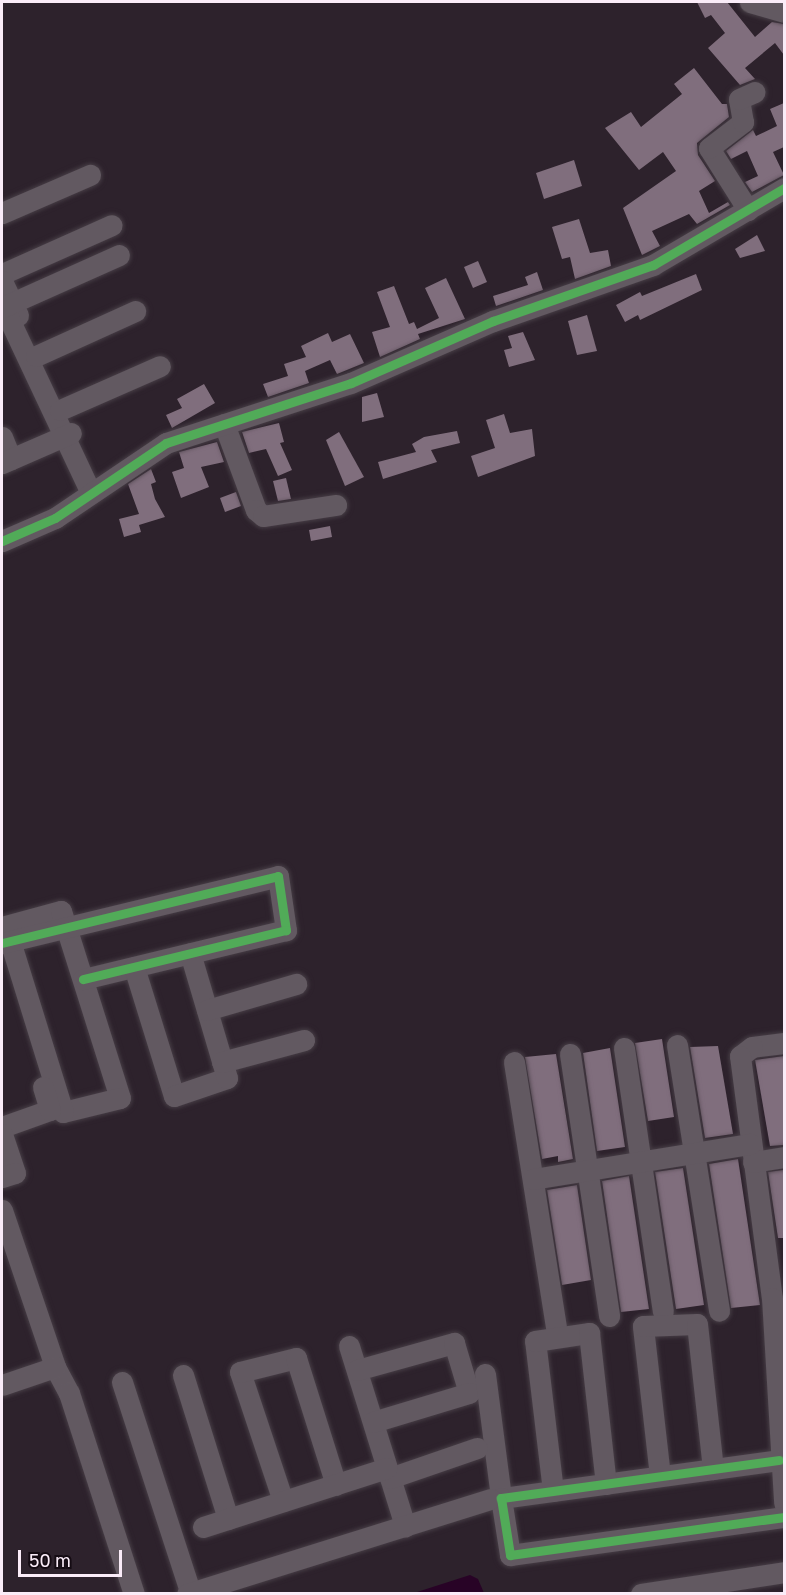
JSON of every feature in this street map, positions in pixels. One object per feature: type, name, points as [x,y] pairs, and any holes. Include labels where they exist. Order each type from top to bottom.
[{"type":"street","points":[[750,2],[784,12]]},
{"type":"street","points":[[748,210],[709,148],[743,122],[739,99],[755,92]]},
{"type":"street","points":[[2,213],[90,175]]},
{"type":"street","points":[[2,541],[38,528],[156,448],[351,383],[493,321],[653,265],[784,188]]},
{"type":"street","points":[[2,274],[112,225]]},
{"type":"street","points":[[5,305],[119,255]]},
{"type":"street","points":[[2,281],[5,305],[92,493]]},
{"type":"street","points":[[5,305],[36,356],[60,410],[67,435]]},
{"type":"street","points":[[36,356],[135,311]]},
{"type":"street","points":[[60,410],[160,366]]},
{"type":"street","points":[[224,424],[256,510],[263,516],[336,505]]},
{"type":"street","points":[[2,437],[6,461],[67,435]]},
{"type":"street","points":[[4,942],[278,876],[286,930],[83,979]]},
{"type":"street","points":[[4,942],[63,1112],[120,1098],[67,927]]},
{"type":"street","points":[[2,1177],[15,1173],[2,1135],[50,1110],[4,942]]},
{"type":"street","points":[[134,967],[174,1096],[227,1078],[190,953]]},
{"type":"street","points":[[207,1010],[296,984]]},
{"type":"street","points":[[222,1062],[304,1040]]},
{"type":"street","points":[[784,1043],[752,1047],[740,1056],[752,1153],[778,1298],[779,1460],[784,1503]]},
{"type":"street","points":[[677,1045],[719,1311]]},
{"type":"street","points":[[624,1048],[663,1311]]},
{"type":"street","points":[[570,1054],[609,1316]]},
{"type":"street","points":[[514,1062],[556,1328]]},
{"type":"street","points":[[533,1179],[694,1153],[752,1153],[784,1157]]},
{"type":"street","points":[[2,1210],[54,1366],[69,1392],[134,1593]]},
{"type":"street","points":[[660,1476],[643,1326],[697,1324],[713,1469]]},
{"type":"street","points":[[553,1491],[535,1341],[589,1333],[606,1484]]},
{"type":"street","points":[[357,1370],[454,1342],[469,1393],[373,1422]]},
{"type":"street","points":[[349,1346],[405,1526]]},
{"type":"street","points":[[283,1501],[240,1372],[296,1358],[336,1485]]},
{"type":"street","points":[[2,1385],[54,1366]]},
{"type":"street","points":[[485,1374],[496,1498],[510,1555],[784,1517]]},
{"type":"street","points":[[183,1375],[228,1519]]},
{"type":"street","points":[[122,1382],[190,1593],[496,1498],[779,1460]]},
{"type":"street","points":[[203,1527],[336,1485],[389,1473],[477,1448]]},
{"type":"street","points":[[641,1593],[688,1591],[784,1572]]},
{"type":"shaded area","points":[[470,1575],[478,1579],[484,1593],[414,1593]]},
{"type":"building","points":[[697,2],[727,2],[755,37],[772,22],[784,24],[784,55],[775,43],[745,68],[755,79],[740,85],[708,48],[725,33],[711,15],[705,18]]},
{"type":"building","points":[[694,68],[722,104],[727,104],[729,117],[697,143],[698,155],[715,181],[699,191],[709,213],[728,202],[730,205],[697,224],[689,214],[652,231],[660,246],[642,255],[623,208],[676,171],[663,152],[639,170],[605,128],[631,112],[641,127],[682,94],[674,84]]},
{"type":"building","points":[[784,103],[784,147],[773,152],[784,175],[752,192],[745,182],[758,176],[747,151],[731,159],[726,151],[753,130],[756,136],[777,126],[770,109]]},
{"type":"building","points":[[574,160],[582,186],[544,199],[536,173]]},
{"type":"building","points":[[579,219],[590,253],[608,250],[611,266],[575,279],[570,257],[562,259],[552,227]]},
{"type":"building","points":[[757,235],[765,251],[740,258],[735,249]]},
{"type":"building","points":[[478,261],[487,282],[473,288],[464,267]]},
{"type":"building","points":[[537,272],[543,290],[496,306],[493,296],[528,285],[525,277]]},
{"type":"building","points":[[696,274],[702,290],[640,320],[638,315],[625,322],[616,305],[640,292],[642,296]]},
{"type":"building","points":[[446,278],[465,319],[418,334],[420,339],[380,357],[372,332],[390,327],[377,292],[394,286],[409,324],[414,322],[417,329],[439,318],[425,288]]},
{"type":"building","points":[[587,315],[597,351],[577,355],[568,321]]},
{"type":"building","points":[[523,332],[535,360],[509,367],[504,350],[512,348],[508,336]]},
{"type":"building","points":[[328,333],[332,342],[350,334],[364,363],[337,374],[330,360],[305,371],[309,383],[268,397],[263,384],[288,376],[284,364],[306,357],[301,346]]},
{"type":"building","points":[[204,384],[215,403],[172,428],[166,415],[182,408],[177,399]]},
{"type":"building","points":[[377,393],[384,417],[362,422],[362,397]]},
{"type":"building","points":[[504,414],[510,433],[532,429],[535,456],[478,477],[471,456],[495,448],[486,420]]},
{"type":"building","points":[[279,423],[284,442],[280,443],[292,470],[278,476],[266,449],[249,453],[242,432]]},
{"type":"building","points":[[457,431],[460,443],[431,450],[437,462],[383,479],[378,462],[416,452],[412,444],[424,437]]},
{"type":"building","points":[[339,432],[364,477],[345,486],[326,440]]},
{"type":"building","points":[[217,442],[224,462],[201,467],[209,487],[181,498],[172,472],[184,468],[179,452]]},
{"type":"building","points":[[151,469],[156,482],[151,484],[155,499],[165,517],[139,525],[141,532],[124,537],[119,519],[139,514],[128,484]]},
{"type":"building","points":[[286,478],[291,499],[278,501],[273,481]]},
{"type":"building","points":[[236,492],[241,506],[225,512],[220,498]]},
{"type":"building","points":[[330,526],[332,537],[311,541],[309,530]]},
{"type":"building","points":[[662,1039],[674,1117],[648,1121],[635,1043]]},
{"type":"building","points":[[718,1046],[733,1134],[705,1138],[690,1047]]},
{"type":"building","points":[[610,1048],[625,1147],[597,1151],[583,1053]]},
{"type":"building","points":[[556,1054],[573,1159],[558,1162],[558,1156],[542,1159],[525,1057]]},
{"type":"building","points":[[784,1056],[784,1145],[770,1146],[755,1060]]},
{"type":"building","points":[[738,1159],[760,1305],[731,1308],[709,1164]]},
{"type":"building","points":[[683,1168],[704,1305],[676,1309],[655,1172]]},
{"type":"building","points":[[783,1170],[784,1238],[778,1238],[768,1172]]},
{"type":"building","points":[[629,1176],[649,1309],[621,1312],[602,1181]]},
{"type":"building","points":[[577,1185],[591,1280],[562,1285],[547,1190]]},
{"type":"cycle path","points":[[2,541],[55,518],[166,443],[351,383],[493,321],[653,265],[784,188]]},
{"type":"cycle path","points":[[2,943],[278,876],[286,930],[83,979]]},
{"type":"cycle path","points":[[779,1460],[501,1498],[510,1555],[784,1517]]}]
